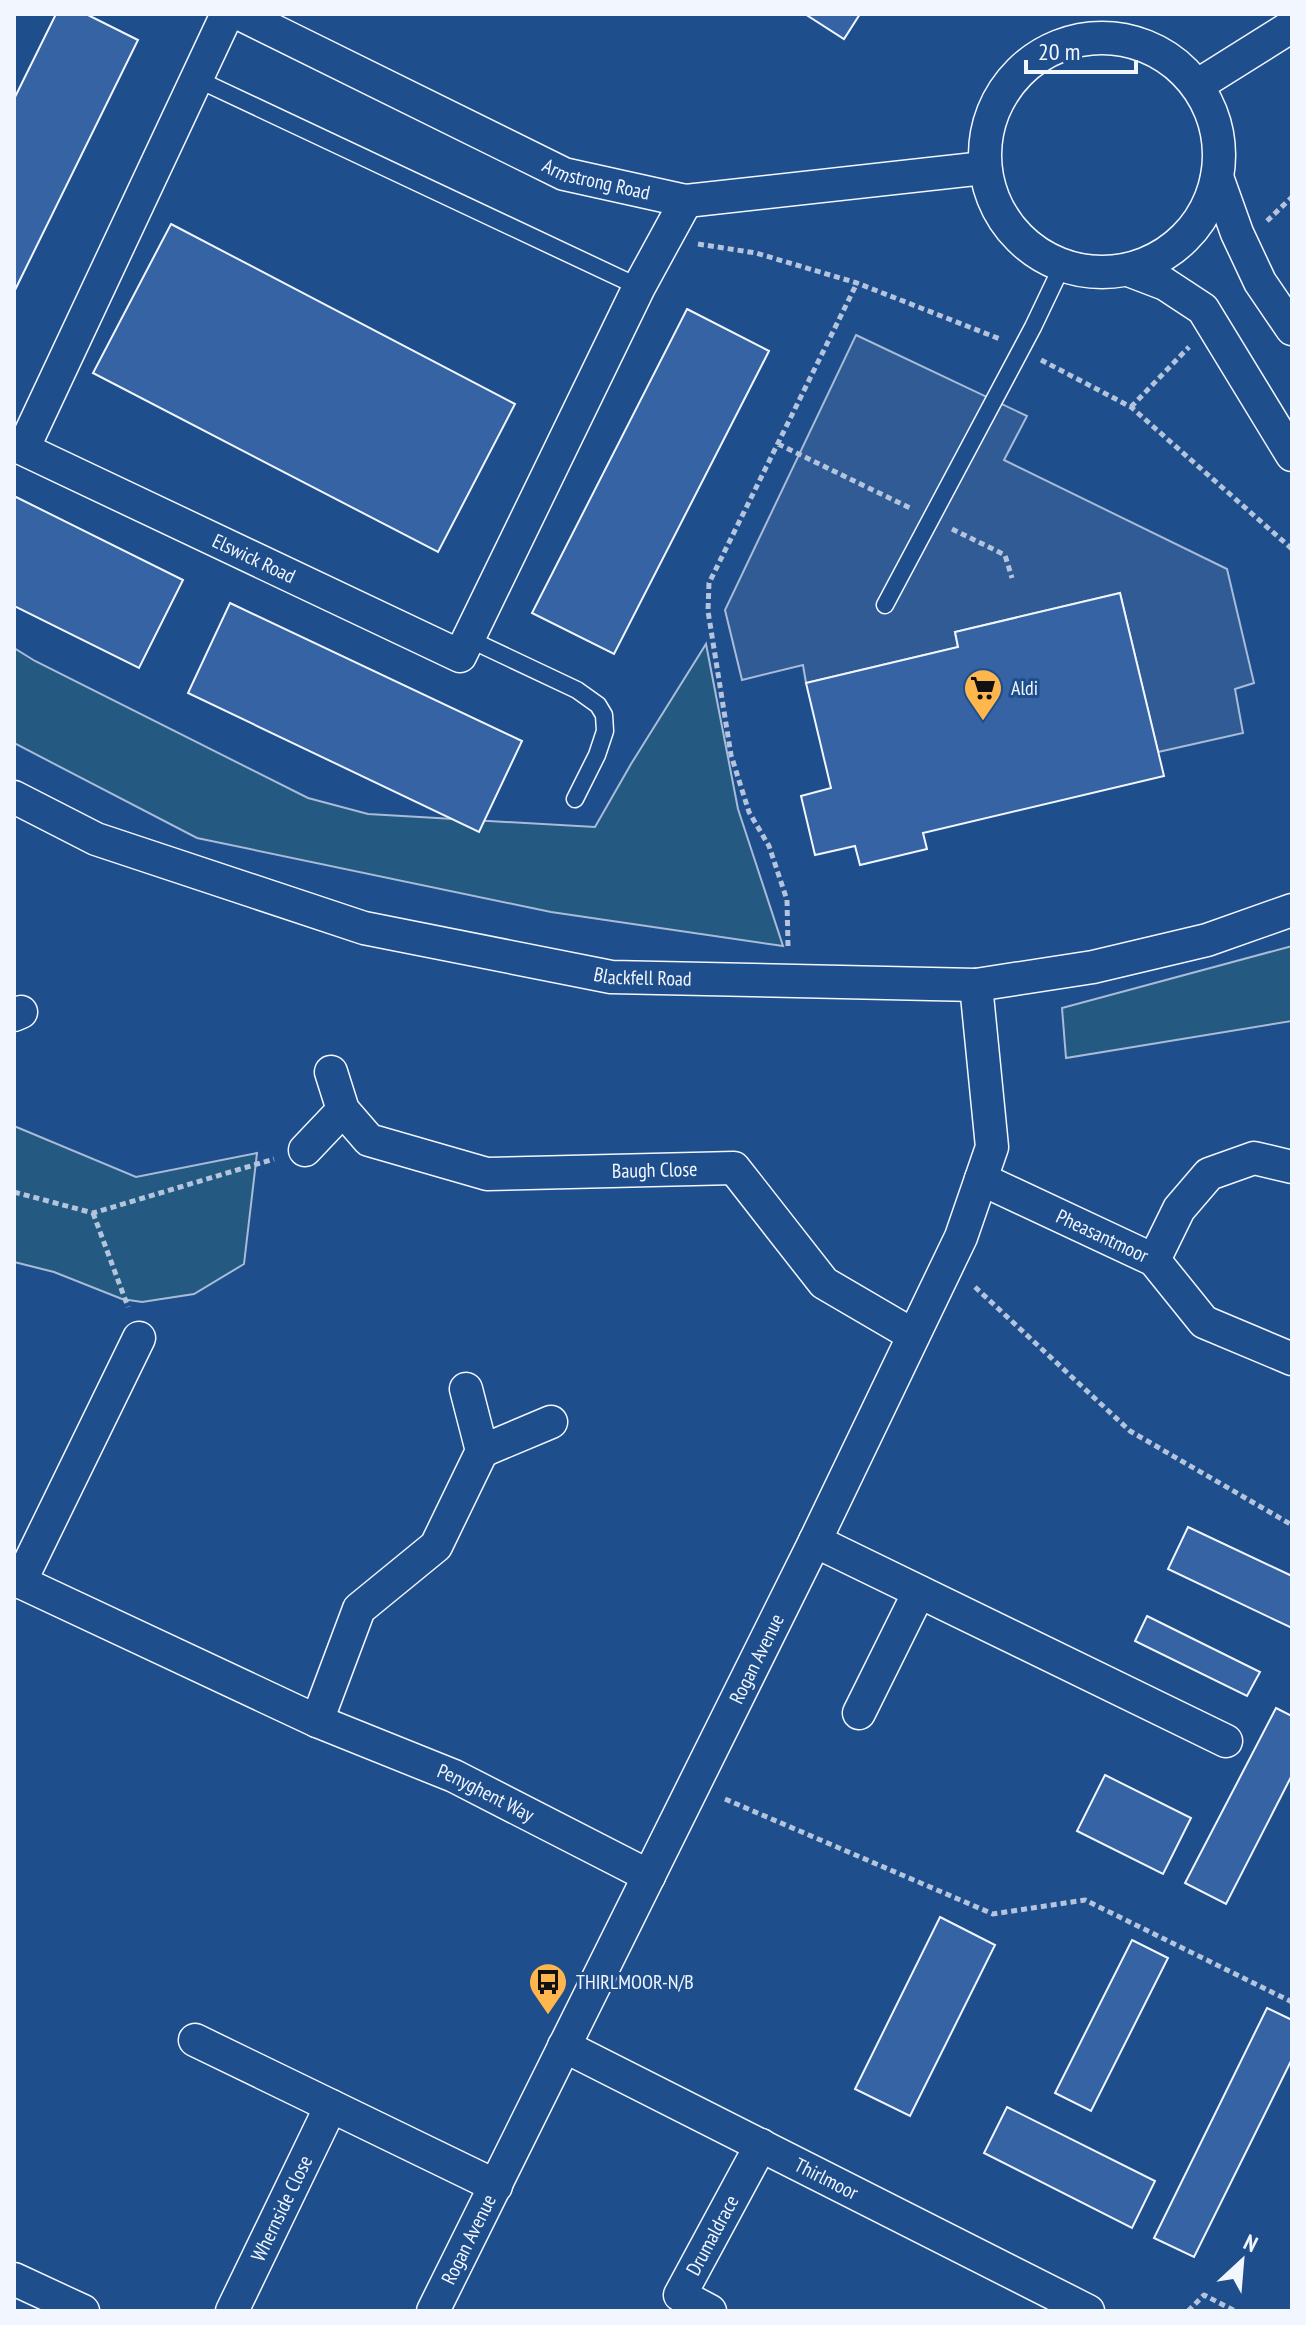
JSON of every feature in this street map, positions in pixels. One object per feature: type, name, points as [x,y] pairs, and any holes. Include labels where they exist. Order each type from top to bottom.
[{"type":"street","name":"Elswick Road","points":[[227,14],[23,449],[460,656],[469,639]]},
{"type":"street","name":"Armstrong Road","points":[[240,14],[564,174],[686,201],[984,168]]},
{"type":"street","points":[[1198,85],[1292,26]]},
{"type":"street","points":[[1105,37],[1137,42],[1174,61],[1198,85],[1214,118],[1219,147],[1217,177],[1207,207],[1183,240],[1163,258],[1131,271],[1095,273],[1063,264],[1032,250],[1004,221],[984,168],[987,127],[1008,83],[1038,55],[1065,43],[1105,37]]},
{"type":"street","points":[[1217,177],[1237,233],[1260,282],[1292,329]]},
{"type":"street","points":[[469,639],[639,287],[686,201]]},
{"type":"street","points":[[1131,271],[1165,284],[1203,309],[1292,455]]},
{"type":"street","name":"Blackfell Road","points":[[14,797],[96,839],[364,928],[611,977],[976,985],[1093,967],[1207,940],[1292,910]]},
{"type":"street","name":"Rogan Avenue","points":[[433,2311],[815,1541],[961,1237],[992,1147],[976,985]]},
{"type":"street","name":"Baugh Close","points":[[331,1072],[343,1110],[369,1140],[487,1174],[734,1168],[824,1283],[913,1335]]},
{"type":"street","points":[[305,1150],[343,1110]]},
{"type":"street","points":[[1154,1260],[1179,1209],[1209,1174],[1254,1158],[1292,1167]]},
{"type":"street","name":"Pheasantmoor","points":[[981,1179],[1154,1260],[1204,1322],[1292,1359]]},
{"type":"street","name":"Penyghent Way","points":[[139,1338],[17,1580],[317,1721],[454,1776],[649,1876]]},
{"type":"street","points":[[317,1721],[359,1609],[436,1546],[482,1451],[466,1389]]},
{"type":"street","points":[[482,1451],[551,1422]]},
{"type":"street","points":[[815,1541],[1226,1741]]},
{"type":"street","points":[[859,1713],[919,1592]]},
{"type":"street","points":[[195,2040],[496,2186]]},
{"type":"street","name":"Thirlmoor","points":[[564,2046],[761,2145],[1048,2302],[1088,2311]]},
{"type":"street","name":"Whernside Close","points":[[232,2311],[331,2106]]},
{"type":"street","name":"Drumaldrace","points":[[710,2311],[680,2295],[761,2145]]},
{"type":"street","points":[[14,2279],[83,2311]]},
{"type":"lane","points":[[197,79],[639,287]]},
{"type":"lane","points":[[885,605],[1033,327],[1063,264]]},
{"type":"lane","points":[[469,639],[577,690],[598,705],[604,715],[605,731],[575,799]]},
{"type":"path","points":[[789,981],[787,900],[769,846],[749,812],[731,755],[708,611],[709,583],[857,283]]},
{"type":"path","points":[[778,444],[1005,555],[1012,578]]},
{"type":"path","points":[[14,1192],[93,1213],[305,1150]]},
{"type":"path","points":[[93,1213],[139,1338]]},
{"type":"path","points":[[949,1261],[1130,1431],[1292,1525]]},
{"type":"path","points":[[693,1786],[993,1914],[1085,1900],[1292,2002]]},
{"type":"path","points":[[1188,2311],[1204,2295],[1235,2311]]},
{"type":"shaded area","points":[[856,335],[1027,416],[1004,460],[1227,569],[1254,683],[1235,689],[1243,733],[1158,752],[1120,593],[955,632],[958,647],[806,683],[803,665],[742,680],[725,610]]},
{"type":"shaded area","points":[[706,644],[738,809],[783,946],[551,912],[197,838],[14,743],[14,648],[308,798],[368,814],[595,827]]},
{"type":"shaded area","points":[[1292,946],[1292,1021],[1066,1058],[1062,1008]]},
{"type":"shaded area","points":[[14,1126],[136,1177],[257,1153],[244,1264],[194,1294],[142,1302],[122,1299],[54,1272],[14,1262]]},
{"type":"building","points":[[56,14],[86,14],[138,40],[14,292],[14,99]]},
{"type":"building","points":[[805,14],[860,14],[844,39]]},
{"type":"building","points":[[171,224],[515,404],[438,552],[93,373]]},
{"type":"building","points":[[687,309],[769,351],[614,654],[532,613]]},
{"type":"building","points":[[14,496],[183,580],[139,668],[14,606]]},
{"type":"building","name":"Aldi","points":[[1120,593],[1164,776],[923,833],[927,849],[860,865],[855,846],[815,855],[801,796],[831,788],[806,683],[958,647],[955,632]]},
{"type":"building","points":[[230,603],[522,741],[479,832],[188,693]]},
{"type":"building","points":[[1188,1527],[1292,1576],[1292,1628],[1168,1569]]},
{"type":"building","points":[[1147,1616],[1260,1672],[1247,1696],[1135,1641]]},
{"type":"building","points":[[1276,1708],[1292,1716],[1292,1775],[1226,1904],[1185,1883]]},
{"type":"building","points":[[1105,1775],[1191,1818],[1163,1874],[1077,1831]]},
{"type":"building","points":[[940,1917],[995,1945],[910,2116],[855,2089]]},
{"type":"building","points":[[1132,1940],[1168,1958],[1091,2111],[1055,2093]]},
{"type":"building","points":[[1267,2008],[1292,2020],[1292,2059],[1194,2257],[1154,2238]]},
{"type":"building","points":[[1007,2107],[1155,2181],[1132,2228],[984,2153]]},
{"type":"place","name":"Aldi","points":[[983,722]]},
{"type":"place","name":"THIRLMOOR-N/B","points":[[548,2016]]}]
